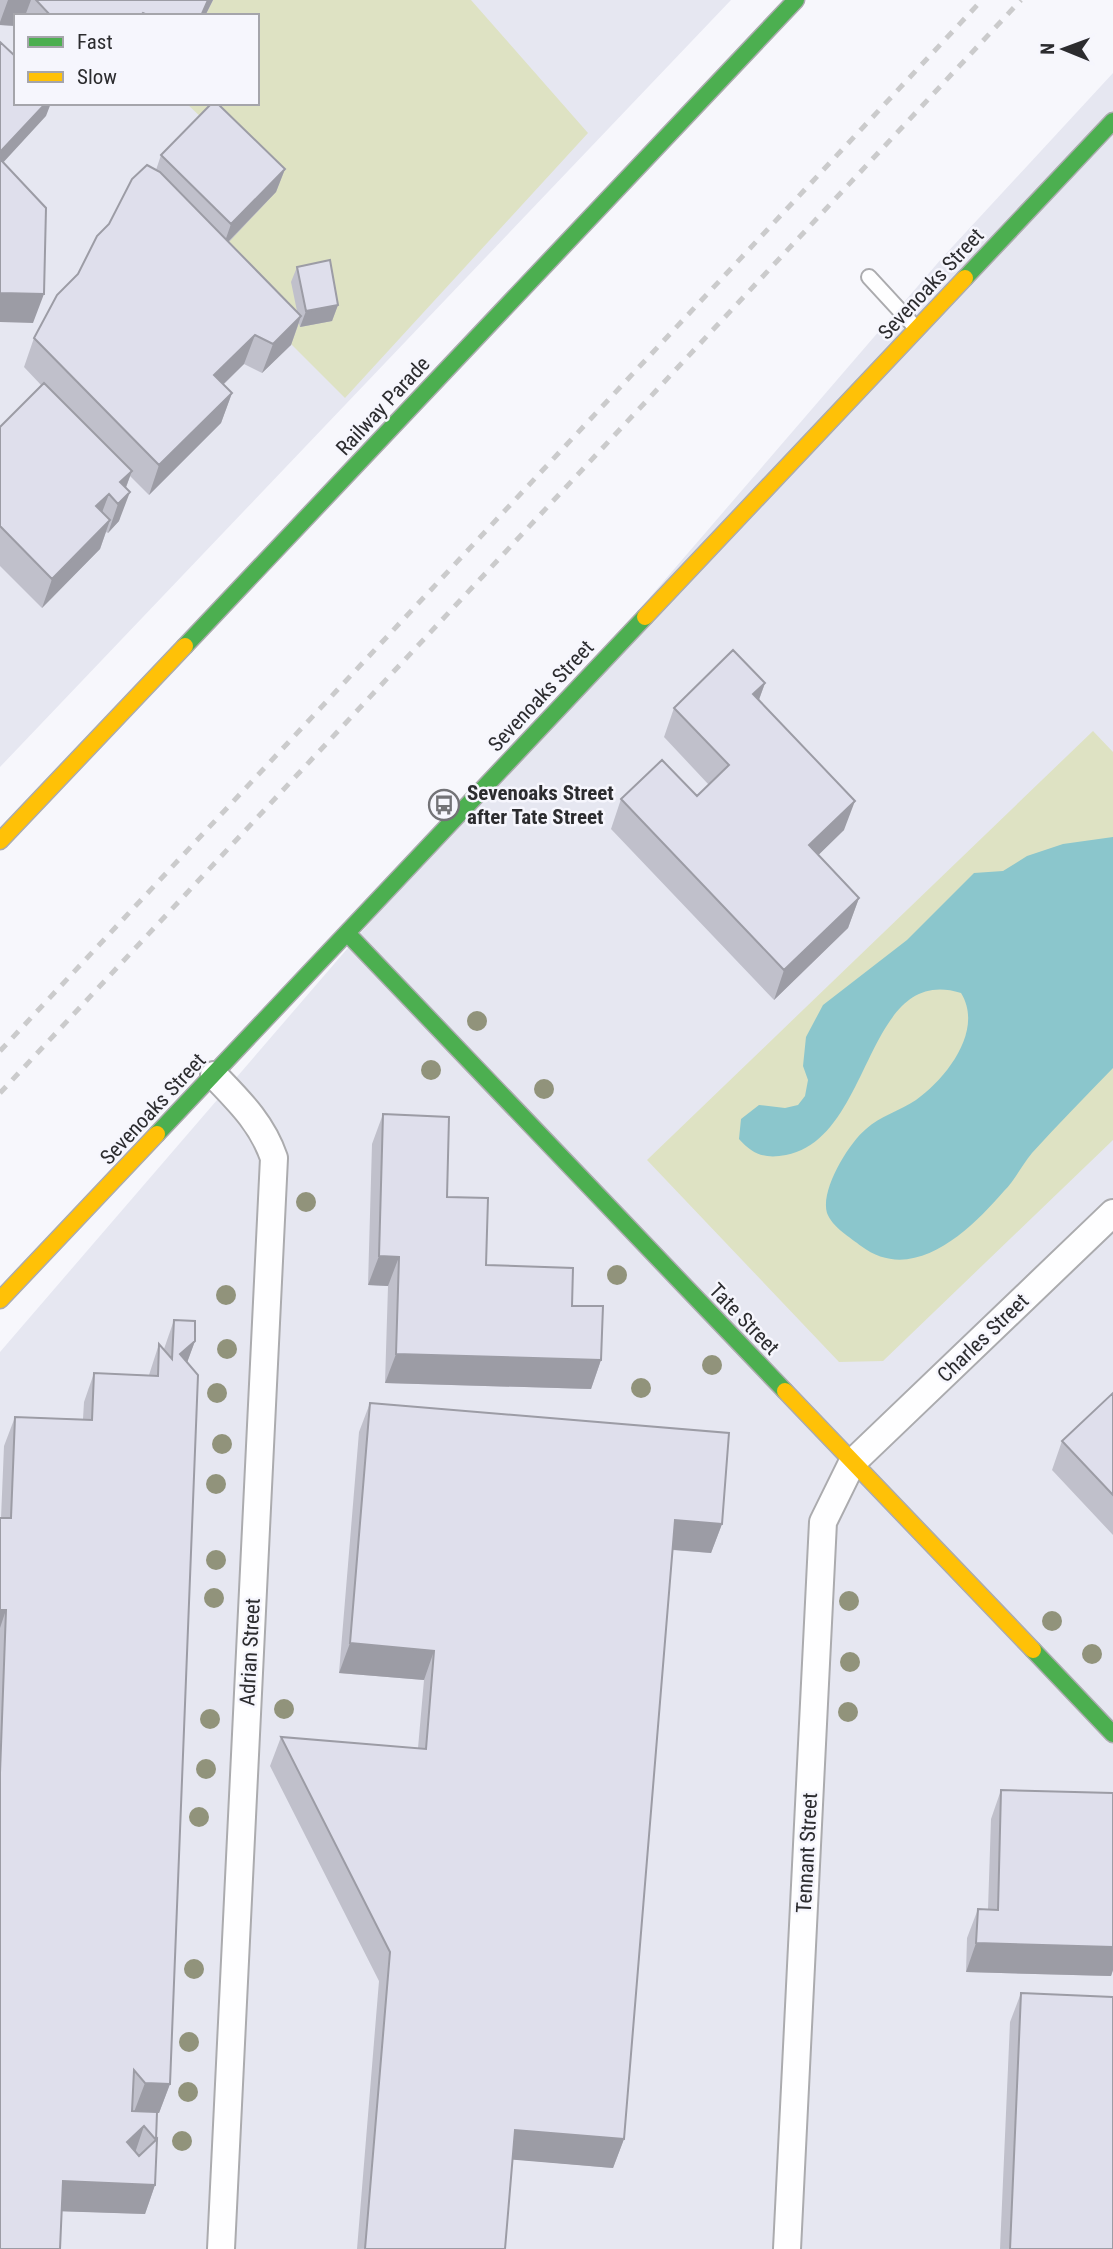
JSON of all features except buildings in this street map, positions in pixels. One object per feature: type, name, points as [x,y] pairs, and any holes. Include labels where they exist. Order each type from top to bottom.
[{"type":"street","name":"Railway Parade","points":[[0,841],[796,0]]},
{"type":"street","name":"Sevenoaks Street","points":[[0,1300],[1113,121]]},
{"type":"street","name":"Tate Street","points":[[347,933],[1113,1734]]},
{"type":"street","name":"Adrian Street","points":[[214,1075],[252,1114],[267,1138],[274,1158],[221,2249]]},
{"type":"street","name":"Charles Street","points":[[852,1463],[1113,1213]]},
{"type":"street","name":"Tennant Street","points":[[787,2249],[823,1522],[852,1463]]},
{"type":"lane","points":[[869,276],[917,329]]},
{"type":"shaded area","points":[[0,0],[731,0],[0,767]]},
{"type":"shaded area","points":[[1113,73],[1113,2249],[0,2249],[0,1352],[942,258]]},
{"type":"green space","points":[[213,0],[471,0],[588,133],[345,398],[206,259],[271,183],[188,105],[259,105],[259,14],[206,14]]},
{"type":"green space","points":[[1093,731],[1113,752],[1113,1140],[883,1361],[839,1362],[647,1160]]},
{"type":"water","points":[[1113,837],[1113,1068],[1032,1153],[991,1206],[958,1236],[921,1256],[901,1260],[881,1257],[861,1246],[837,1227],[829,1218],[826,1203],[832,1180],[844,1156],[859,1136],[877,1121],[928,1091],[959,1052],[968,1022],[967,1007],[961,993],[929,991],[905,1003],[886,1027],[837,1118],[815,1142],[786,1155],[772,1156],[749,1149],[739,1139],[741,1119],[759,1105],[785,1108],[798,1105],[805,1096],[808,1080],[803,1066],[806,1037],[823,1005],[907,940],[974,873],[1003,871],[1027,856],[1063,844]]},
{"type":"railway","points":[[0,1051],[982,0]]},
{"type":"railway","points":[[0,1093],[1021,0]]},
{"type":"traffic: fast","points":[[185,646],[796,0]]},
{"type":"traffic: fast","points":[[965,278],[1113,121]]},
{"type":"traffic: fast","points":[[157,1134],[645,617]]},
{"type":"traffic: fast","points":[[347,933],[785,1391]]},
{"type":"traffic: fast","points":[[1033,1650],[1113,1734]]},
{"type":"traffic: slow","points":[[645,617],[965,278]]},
{"type":"traffic: slow","points":[[0,841],[185,646]]},
{"type":"traffic: slow","points":[[0,1300],[157,1134]]},
{"type":"traffic: slow","points":[[785,1391],[1033,1650]]},
{"type":"place","name":"Sevenoaks Street after Tate Street","points":[[444,805]]}]
